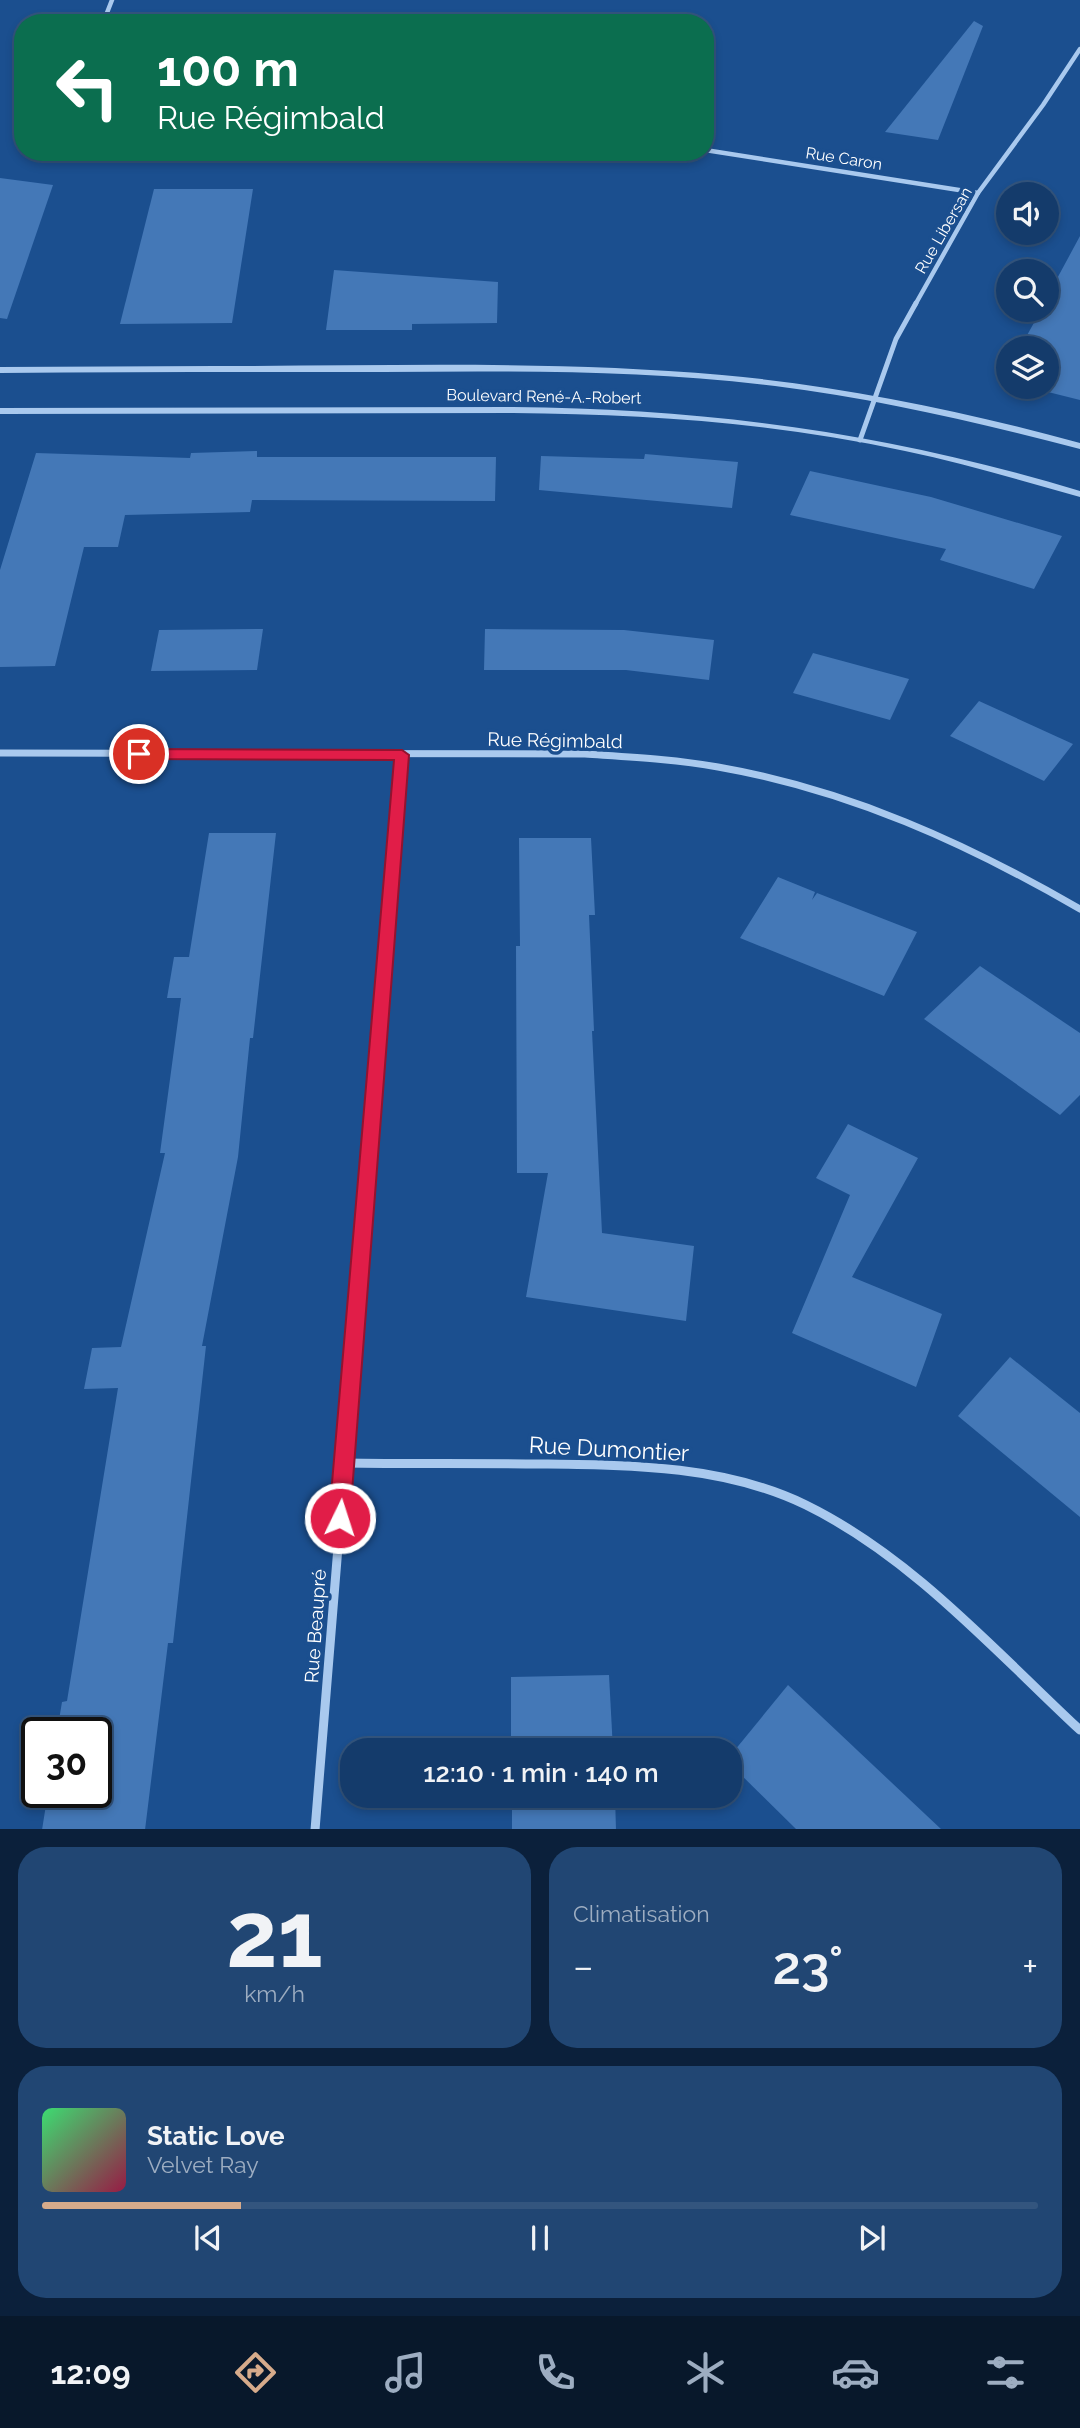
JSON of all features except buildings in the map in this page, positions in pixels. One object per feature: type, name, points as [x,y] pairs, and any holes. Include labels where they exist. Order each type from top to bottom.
[{"type":"street","name":"Rue Libersan","points":[[860,440],[896,339],[978,192],[1043,105],[1080,49]]},
{"type":"street","name":"Rue Caron","points":[[714,151],[978,192]]},
{"type":"street","name":"Boulevard René-A.-Robert","points":[[0,370],[594,370],[767,383],[874,398],[987,422],[1080,446]]},
{"type":"street","name":"Boulevard René-A.-Robert","points":[[0,411],[495,410],[629,413],[734,421],[860,440],[962,461],[1080,494]]},
{"type":"street","name":"Rue Régimbald","points":[[0,753],[617,755],[716,766],[778,779],[845,798],[953,838],[1080,909]]},
{"type":"street","name":"Rue Beaupré","points":[[315,1829],[402,755]]},
{"type":"street","name":"Rue Dumontier","points":[[344,1463],[643,1466],[711,1475],[775,1493],[838,1523],[890,1558],[1080,1730]]},
{"type":"route","points":[[139,754],[402,755],[340,1518]]}]
